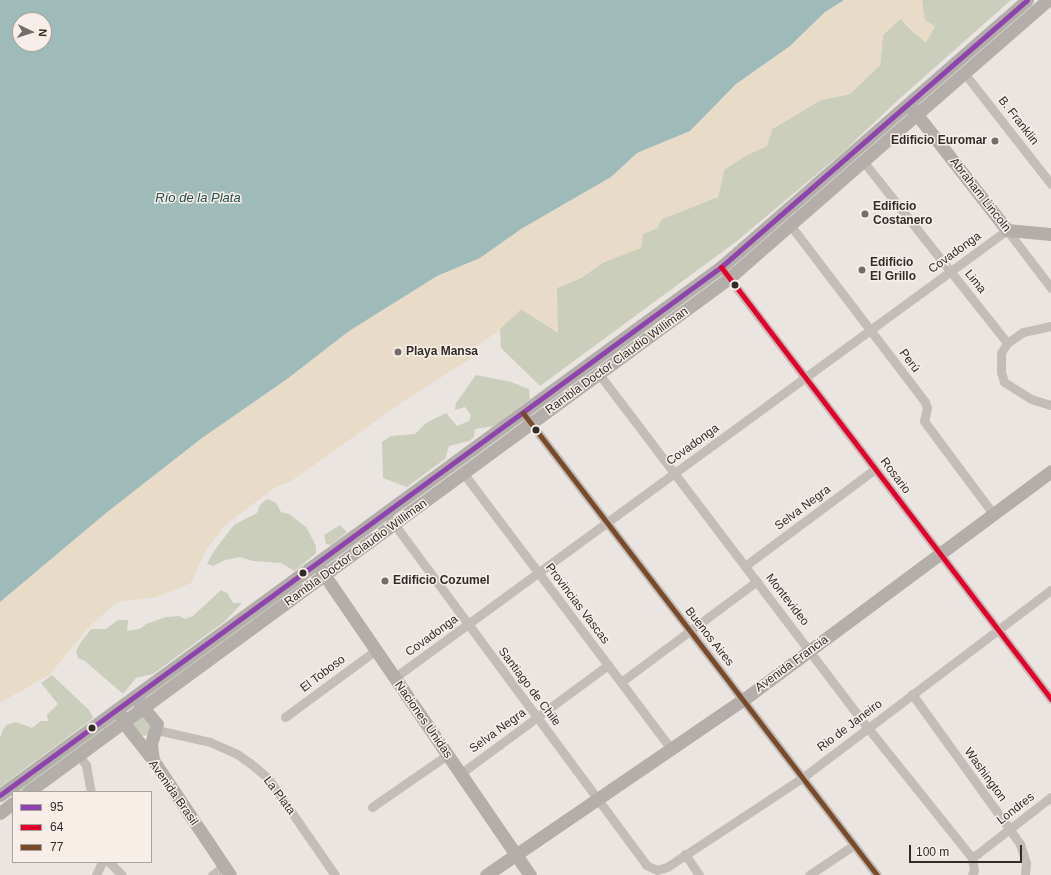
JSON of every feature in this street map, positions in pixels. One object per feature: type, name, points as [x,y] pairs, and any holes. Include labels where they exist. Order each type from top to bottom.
[{"type":"main road","name":"Rambla Doctor Claudio Williman","points":[[0,795],[134,699],[721,267],[1027,0]]},
{"type":"main road","name":"Rambla Doctor Claudio Williman","points":[[29,791],[78,754],[146,707],[325,576],[729,278],[965,74],[1048,0]]},
{"type":"main road","name":"Abraham Lincoln","points":[[908,103],[1007,230]]},
{"type":"main road","points":[[1007,230],[1051,234]]},
{"type":"main road","name":"Avenida Francia","points":[[486,875],[743,700],[941,555],[1051,470]]},
{"type":"main road","name":"Naciones Unidas","points":[[316,564],[530,875]]},
{"type":"main road","points":[[134,699],[146,707],[157,724],[153,760]]},
{"type":"main road","name":"Avenida Brasil","points":[[120,709],[123,722],[153,760],[227,870]]},
{"type":"main road","points":[[137,741],[155,735]]},
{"type":"main road","points":[[0,813],[12,804]]},
{"type":"street","name":"B. Franklin","points":[[965,74],[1051,184]]},
{"type":"street","name":"Lima","points":[[863,161],[1007,342]]},
{"type":"street","name":"Perú","points":[[790,226],[925,402],[927,408],[924,422],[994,515]]},
{"type":"street","name":"Covadonga","points":[[394,678],[1007,230]]},
{"type":"street","name":"Abraham Lincoln","points":[[1007,230],[1051,288]]},
{"type":"street","name":"Rosario","points":[[721,267],[1051,699]]},
{"type":"street","points":[[1051,326],[1023,332],[1007,342],[1001,353],[1001,372],[1004,382],[1031,399],[1051,405]]},
{"type":"street","name":"Montevideo","points":[[599,374],[811,651],[868,728],[972,858]]},
{"type":"street","name":"Buenos Aires","points":[[523,413],[877,875]]},
{"type":"street","name":"Selva Negra","points":[[746,566],[876,469]]},
{"type":"street","name":"Provincias Vascas","points":[[464,474],[671,749]]},
{"type":"street","name":"Santiago de Chile","points":[[386,513],[646,865],[657,870]]},
{"type":"street","points":[[620,682],[757,581]]},
{"type":"street","name":"Rio de Janeiro","points":[[657,870],[666,867],[802,778],[1051,590]]},
{"type":"street","name":"El Toboso","points":[[285,717],[375,651]]},
{"type":"street","name":"Selva Negra","points":[[460,774],[608,665]]},
{"type":"street","name":"Washington","points":[[912,694],[1020,844],[1026,863],[1025,875]]},
{"type":"street","name":"La Plata","points":[[155,735],[210,742],[237,754],[250,763],[268,778],[335,875]]},
{"type":"street","points":[[78,754],[86,765],[91,791]]},
{"type":"street","points":[[372,807],[447,755]]},
{"type":"street","name":"Londres","points":[[972,858],[1051,797]]},
{"type":"street","points":[[810,875],[854,845]]},
{"type":"street","points":[[685,854],[699,875]]},
{"type":"street","points":[[972,858],[974,870],[972,875]]},
{"type":"street","points":[[96,875],[102,863]]},
{"type":"street","points":[[110,863],[122,875]]},
{"type":"street","points":[[212,875],[227,870]]},
{"type":"green space","points":[[922,0],[1011,0],[898,100],[842,153],[737,241],[540,386],[501,348],[500,329],[521,309],[557,332],[556,288],[581,278],[602,263],[618,256],[643,234],[657,228],[662,219],[718,197],[724,170],[745,156],[767,146],[772,129],[821,100],[850,94],[880,65],[883,35],[901,18],[906,25],[926,43]]},
{"type":"green space","points":[[476,375],[511,382],[529,389],[530,399],[494,426],[475,429],[474,437],[469,441],[449,446],[445,459],[407,487],[383,478],[382,442],[391,436],[415,434],[426,423],[446,413],[457,426],[469,421],[471,415],[465,407],[455,410],[456,403]]},
{"type":"green space","points":[[267,499],[276,503],[281,512],[289,514],[306,527],[316,546],[316,553],[295,571],[281,563],[253,561],[240,557],[225,560],[213,566],[207,564],[214,551],[234,525],[257,513],[260,505]]},
{"type":"green space","points":[[340,525],[347,532],[331,545],[326,544],[324,535]]},
{"type":"green space","points":[[306,578],[309,578],[147,701],[143,699]]},
{"type":"green space","points":[[221,590],[227,593],[233,603],[242,603],[224,622],[153,674],[136,678],[123,694],[85,661],[78,658],[76,652],[79,645],[91,629],[106,629],[118,620],[128,620],[127,631],[140,629],[146,624],[166,617],[179,616],[185,619],[193,616]]},
{"type":"green space","points":[[52,675],[89,710],[93,717],[0,787],[0,738],[3,730],[6,725],[16,722],[32,728],[41,721],[48,721],[47,715],[58,704],[41,683]]},
{"type":"green space","points":[[144,714],[152,723],[149,735],[141,736],[132,728],[132,723]]},
{"type":"green space","points":[[114,718],[118,719],[25,791],[15,791]]},
{"type":"sand","name":"Playa Mansa","points":[[844,0],[922,0],[925,20],[935,26],[926,43],[901,18],[883,35],[880,65],[850,94],[821,100],[772,129],[767,146],[745,156],[724,170],[718,197],[662,219],[657,228],[643,234],[641,248],[602,263],[581,278],[557,288],[558,333],[521,309],[497,332],[474,348],[473,357],[404,401],[290,482],[277,486],[224,526],[205,552],[191,583],[156,597],[117,602],[91,625],[49,675],[0,703],[0,602],[106,513],[202,438],[287,379],[349,330],[437,276],[480,258],[521,229],[611,177],[637,153],[690,131],[736,84],[790,46],[825,12]]},
{"type":"water","name":"Río de la Plata","points":[[0,0],[844,0],[825,12],[790,46],[736,84],[690,131],[637,153],[611,177],[521,229],[480,258],[437,276],[349,331],[287,379],[202,438],[106,513],[0,602]]},
{"type":"transit line","name":"95","points":[[0,795],[721,267],[1027,0]]},
{"type":"transit line","name":"64","points":[[721,267],[1051,699]]},
{"type":"transit line","name":"77","points":[[523,413],[877,875]]},
{"type":"place","name":"Edificio Euromar","points":[[995,141]]},
{"type":"place","name":"Edificio Costanero","points":[[865,214]]},
{"type":"place","name":"Edificio El Grillo","points":[[862,270]]},
{"type":"place","name":"Playa Mansa","points":[[398,352]]},
{"type":"place","name":"Edificio Cozumel","points":[[385,581]]}]
